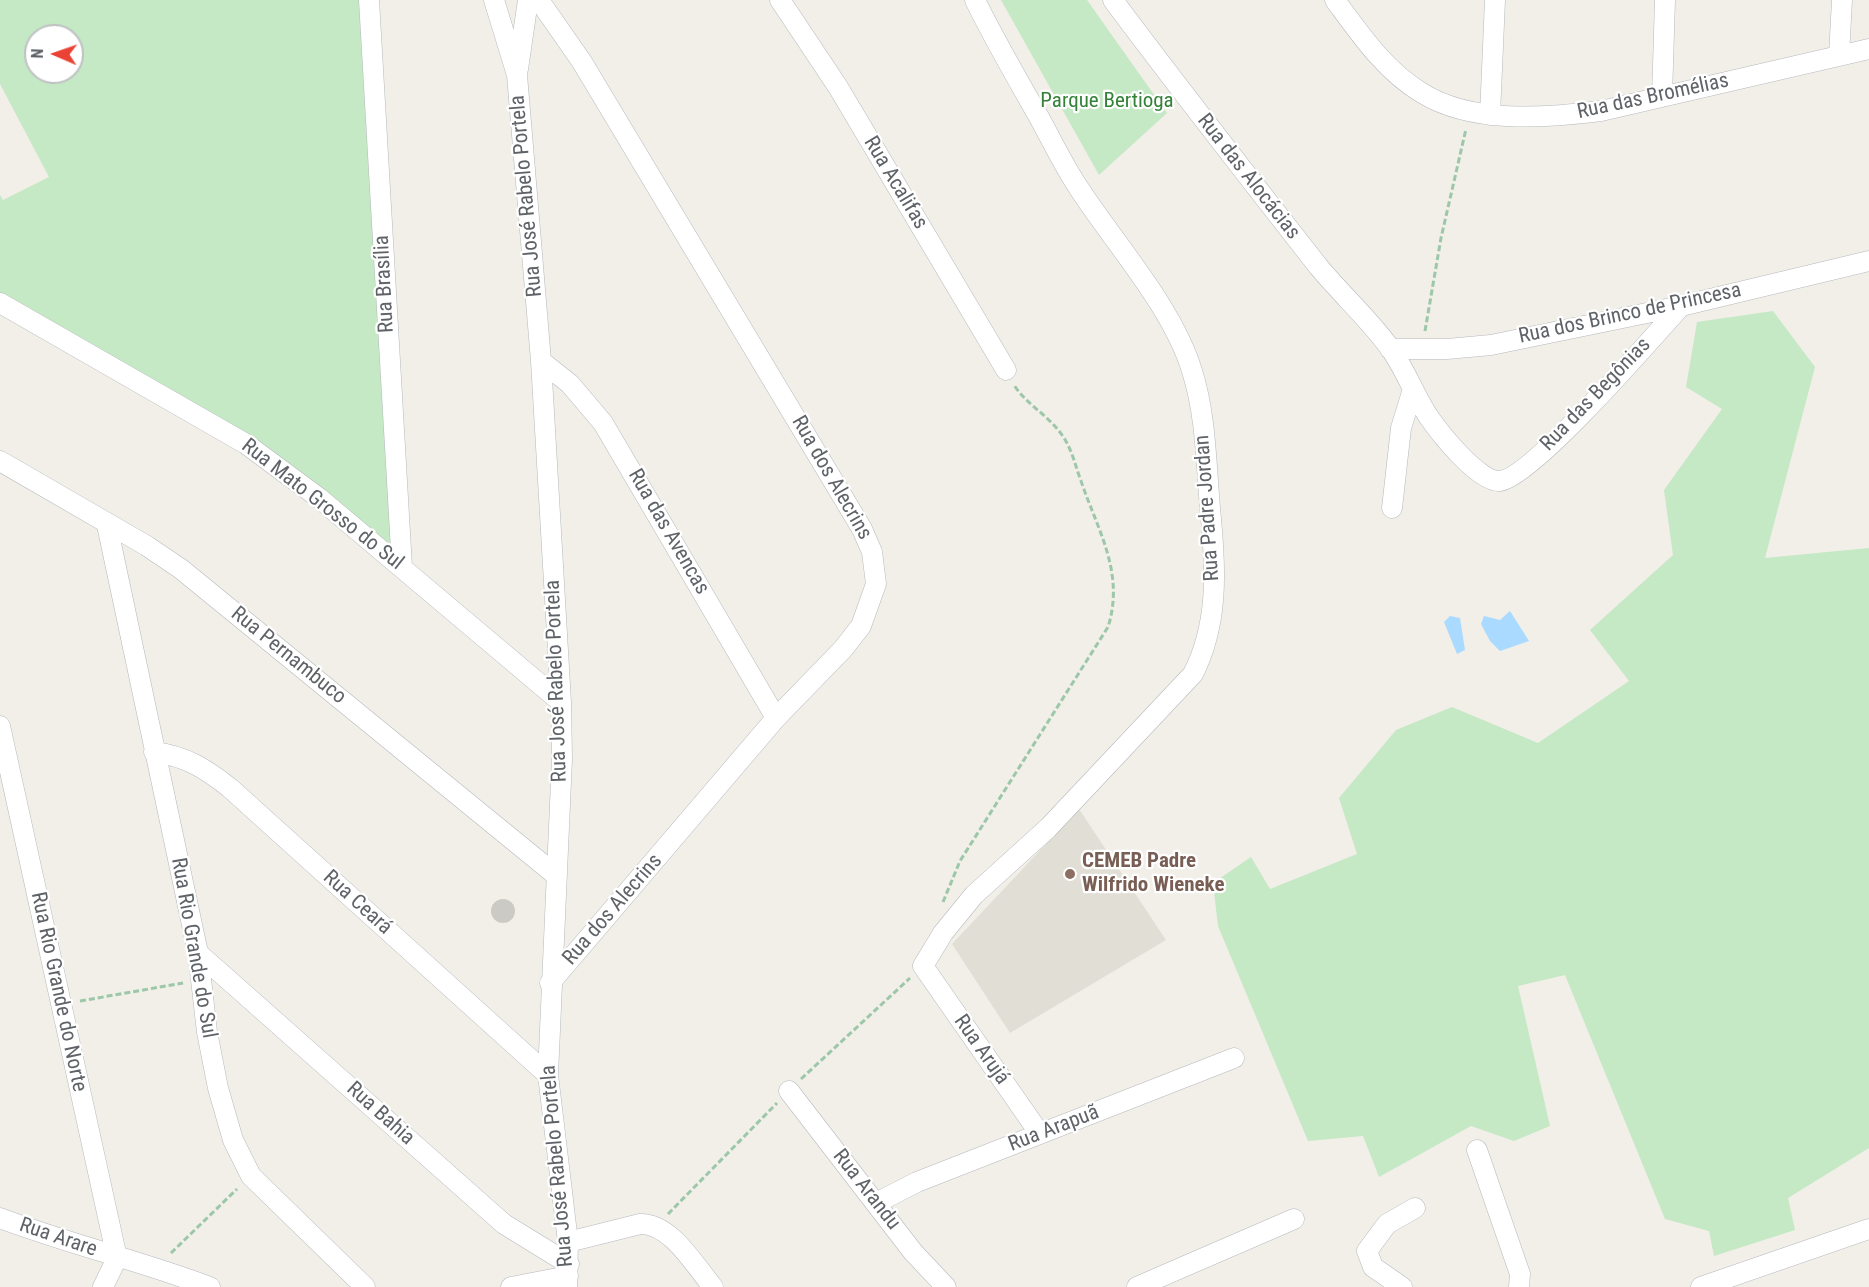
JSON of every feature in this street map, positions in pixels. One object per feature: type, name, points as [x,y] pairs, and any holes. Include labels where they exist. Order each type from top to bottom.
[{"type":"street","name":"Rua Brasília","points":[[369,0],[402,567]]},
{"type":"street","points":[[494,0],[517,75]]},
{"type":"street","points":[[517,75],[528,0]]},
{"type":"street","name":"Rua dos Alecrins","points":[[534,0],[543,6],[582,62],[810,440],[872,552],[876,584],[861,626],[843,650],[776,718],[550,983]]},
{"type":"street","name":"Rua Acalifas","points":[[780,0],[838,87],[1006,370]]},
{"type":"street","name":"Rua Padre Jordan","points":[[923,966],[943,933],[975,895],[1048,828],[1193,674],[1205,651],[1214,596],[1214,558],[1204,440],[1192,371],[1167,319],[1079,189],[975,0]]},
{"type":"street","name":"Rua das Alocácias","points":[[1113,0],[1324,273],[1390,349]]},
{"type":"street","name":"Rua das Bromélias","points":[[1335,0],[1365,41],[1391,69],[1422,94],[1450,106],[1490,115],[1559,116],[1600,111],[1869,49]]},
{"type":"street","points":[[1490,115],[1495,0]]},
{"type":"street","points":[[1662,97],[1665,0]]},
{"type":"street","points":[[1839,56],[1842,0]]},
{"type":"street","name":"Rua José Rabelo Portela","points":[[517,75],[541,361],[561,702],[562,759],[550,983],[548,1074],[568,1242],[568,1276]]},
{"type":"street","name":"Rua dos Brinco de Princesa","points":[[1390,349],[1468,348],[1491,345],[1681,306],[1869,261]]},
{"type":"street","name":"Rua Mato Grosso do Sul","points":[[0,303],[246,444],[320,498],[561,702]]},
{"type":"street","name":"Rua das Begônias","points":[[1413,389],[1428,416],[1477,472],[1493,481],[1506,480],[1520,472],[1568,428],[1681,306]]},
{"type":"street","points":[[1390,349],[1413,389],[1401,428],[1392,508]]},
{"type":"street","name":"Rua das Avencas","points":[[541,361],[570,384],[603,423],[776,718]]},
{"type":"street","name":"Rua Pernambuco","points":[[0,461],[107,525],[147,546],[181,569],[557,876]]},
{"type":"street","name":"Rua Rio Grande do Sul","points":[[107,525],[198,953],[218,1088],[233,1140],[251,1176],[365,1287]]},
{"type":"street","name":"Rua Rio Grande do Norte","points":[[0,726],[117,1258]]},
{"type":"street","name":"Rua Ceará","points":[[154,752],[176,755],[193,761],[217,778],[548,1074]]},
{"type":"street","name":"Rua Bahia","points":[[198,953],[504,1224],[568,1276]]},
{"type":"street","name":"Rua Arujá","points":[[923,966],[1040,1134]]},
{"type":"street","name":"Rua Arapuã","points":[[876,1203],[917,1182],[1234,1058]]},
{"type":"street","name":"Rua Arandu","points":[[789,1091],[913,1252],[946,1287]]},
{"type":"street","points":[[1477,1150],[1520,1274],[1519,1287]]},
{"type":"street","points":[[1402,1287],[1373,1267],[1367,1251],[1387,1224],[1416,1209]]},
{"type":"street","name":"Rua Arare","points":[[0,1218],[117,1258],[156,1267],[210,1287]]},
{"type":"street","points":[[1137,1287],[1293,1219]]},
{"type":"street","points":[[568,1242],[640,1224],[652,1225],[673,1240],[713,1287]]},
{"type":"street","points":[[1701,1287],[1869,1229]]},
{"type":"street","points":[[103,1287],[117,1258]]},
{"type":"street","points":[[511,1287],[568,1276]]},
{"type":"path","points":[[1422,348],[1441,238],[1471,110]]},
{"type":"path","points":[[943,933],[944,894],[953,874],[1108,627],[1113,609],[1114,582],[1110,556],[1073,456],[1061,434],[1016,388],[1006,370]]},
{"type":"path","points":[[60,1004],[201,980]]},
{"type":"path","points":[[156,1267],[251,1176]]},
{"type":"shaded area","name":"CEMEB Padre Wilfrido Wieneke","points":[[1079,809],[1166,940],[1010,1033],[952,944]]},
{"type":"green space","points":[[0,0],[369,0],[402,567],[330,506],[0,303],[0,195],[3,200],[49,177],[0,84]]},
{"type":"green space","name":"Parque Bertioga","points":[[1001,0],[1087,0],[1167,113],[1099,175]]},
{"type":"green space","points":[[1773,311],[1815,367],[1765,558],[1869,548],[1869,1148],[1788,1198],[1795,1230],[1714,1256],[1709,1231],[1665,1219],[1565,975],[1518,986],[1550,1126],[1514,1141],[1471,1126],[1379,1177],[1363,1136],[1308,1141],[1218,926],[1213,883],[1251,857],[1270,889],[1357,854],[1339,798],[1396,730],[1452,707],[1538,743],[1629,681],[1590,630],[1673,555],[1664,490],[1722,409],[1686,387],[1697,322]]},
{"type":"water","points":[[1510,611],[1529,641],[1500,651],[1490,641],[1481,624],[1484,616],[1500,620]]},
{"type":"water","points":[[1450,616],[1460,618],[1465,650],[1457,654],[1444,622]]},
{"type":"building","points":[[503,899],[508,900],[514,906],[514,916],[508,922],[503,923],[498,922],[492,916],[491,911],[492,906],[498,900]]},
{"type":"place","name":"CEMEB Padre Wilfrido Wieneke","points":[[1070,874]]}]
